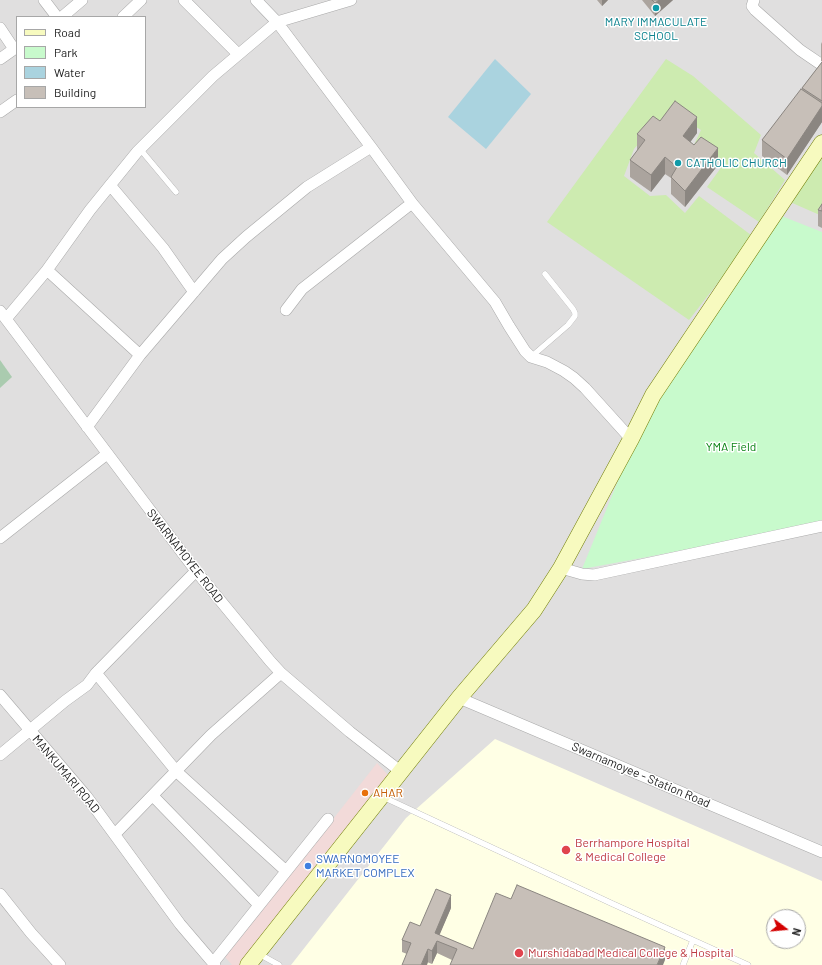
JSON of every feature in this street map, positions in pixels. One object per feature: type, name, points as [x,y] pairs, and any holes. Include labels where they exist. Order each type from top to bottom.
[{"type":"street","points":[[44,0],[56,16]]},
{"type":"street","points":[[63,16],[82,0]]},
{"type":"street","points":[[125,16],[141,0]]},
{"type":"street","points":[[184,0],[238,54]]},
{"type":"street","points":[[256,0],[277,22],[412,203],[495,302],[518,341],[531,356],[559,368],[574,378],[585,388],[631,439]]},
{"type":"street","points":[[3,315],[47,270],[90,210],[140,149],[213,76],[277,22],[351,0]]},
{"type":"street","points":[[754,0],[752,6],[755,10],[800,50],[822,65]]},
{"type":"street","points":[[0,28],[16,48],[0,59]]},
{"type":"street","points":[[0,112],[16,101]]},
{"type":"street","points":[[253,959],[400,771],[459,698],[534,610],[562,568],[653,395],[822,143]]},
{"type":"street","points":[[87,427],[140,356],[222,259],[252,232],[308,187],[371,147]]},
{"type":"street","points":[[110,185],[163,248],[194,292]]},
{"type":"street","points":[[286,310],[302,289],[412,203]]},
{"type":"street","points":[[47,270],[140,356]]},
{"type":"street","name":"SWARNAMOYEE ROAD","points":[[3,315],[196,571],[281,673],[350,732],[400,771]]},
{"type":"street","points":[[0,538],[107,454]]},
{"type":"street","points":[[562,568],[582,574],[594,575],[822,526]]},
{"type":"street","points":[[0,755],[87,685],[96,673],[196,571]]},
{"type":"street","points":[[96,673],[177,772],[286,871]]},
{"type":"street","points":[[115,834],[177,772],[211,735],[281,673]]},
{"type":"street","name":"MANKUMARI ROAD","points":[[0,695],[87,797],[180,924],[214,964]]},
{"type":"street","name":"Swarnamoyee - Station Road","points":[[459,698],[822,852]]},
{"type":"street","points":[[153,796],[259,904]]},
{"type":"street","points":[[214,964],[259,904],[328,819]]},
{"type":"street","points":[[0,894],[31,933],[60,965]]},
{"type":"lane","points":[[140,149],[176,192]]},
{"type":"lane","points":[[531,356],[568,325],[575,316],[575,313],[546,274]]},
{"type":"lane","points":[[381,796],[748,965]]},
{"type":"lane","points":[[682,965],[693,940]]},
{"type":"lane","points":[[253,959],[278,965]]},
{"type":"shaded area","points":[[0,0],[822,0],[822,965],[0,965]]},
{"type":"shaded area","points":[[0,360],[12,377],[0,388]]},
{"type":"shaded area","name":"Berrhampore Hospital & Medical College","points":[[495,739],[822,881],[822,965],[291,965],[406,818]]},
{"type":"shaded area","name":"SWARNOMOYEE MARKET COMPLEX","points":[[377,763],[388,775],[245,965],[232,965],[225,957]]},
{"type":"green space","points":[[666,59],[693,76],[761,135],[754,153],[785,180],[759,222],[707,187],[723,165],[693,147],[701,130],[674,113],[652,128],[634,149],[624,176],[650,196],[666,195],[685,213],[699,196],[751,235],[730,267],[689,320],[547,222]]},
{"type":"green space","points":[[822,156],[822,216],[790,202]]},
{"type":"green space","name":"YMA Field","points":[[774,213],[822,232],[822,523],[582,569],[653,395]]},
{"type":"water","points":[[495,59],[531,94],[486,149],[448,117]]},
{"type":"building","points":[[652,0],[659,0],[655,3]]},
{"type":"building","points":[[822,62],[822,101],[802,88]]},
{"type":"building","points":[[801,89],[822,103],[822,106],[787,159],[762,140]]},
{"type":"building","name":"CATHOLIC CHURCH","points":[[675,101],[697,117],[683,136],[694,145],[701,137],[718,148],[685,191],[671,177],[677,167],[665,157],[651,175],[630,160],[645,140],[637,134],[653,116],[660,121]]},
{"type":"building","points":[[822,204],[822,211],[818,210]]},
{"type":"building","points":[[517,885],[665,947],[657,965],[450,965],[457,949],[437,941],[432,951],[428,949],[421,965],[402,965],[411,943],[402,940],[410,922],[420,926],[436,889],[451,895],[435,933],[473,949],[496,893],[511,899]]},
{"type":"place","name":"MARY IMMACULATE SCHOOL","points":[[656,8]]},
{"type":"place","name":"CATHOLIC CHURCH","points":[[678,163]]},
{"type":"place","name":"AHAR","points":[[365,793]]},
{"type":"place","name":"Berrhampore Hospital & Medical College","points":[[566,850]]},
{"type":"place","name":"SWARNOMOYEE MARKET COMPLEX","points":[[308,866]]},
{"type":"place","name":"Murshidabad Medical College & Hospital","points":[[519,953]]}]
